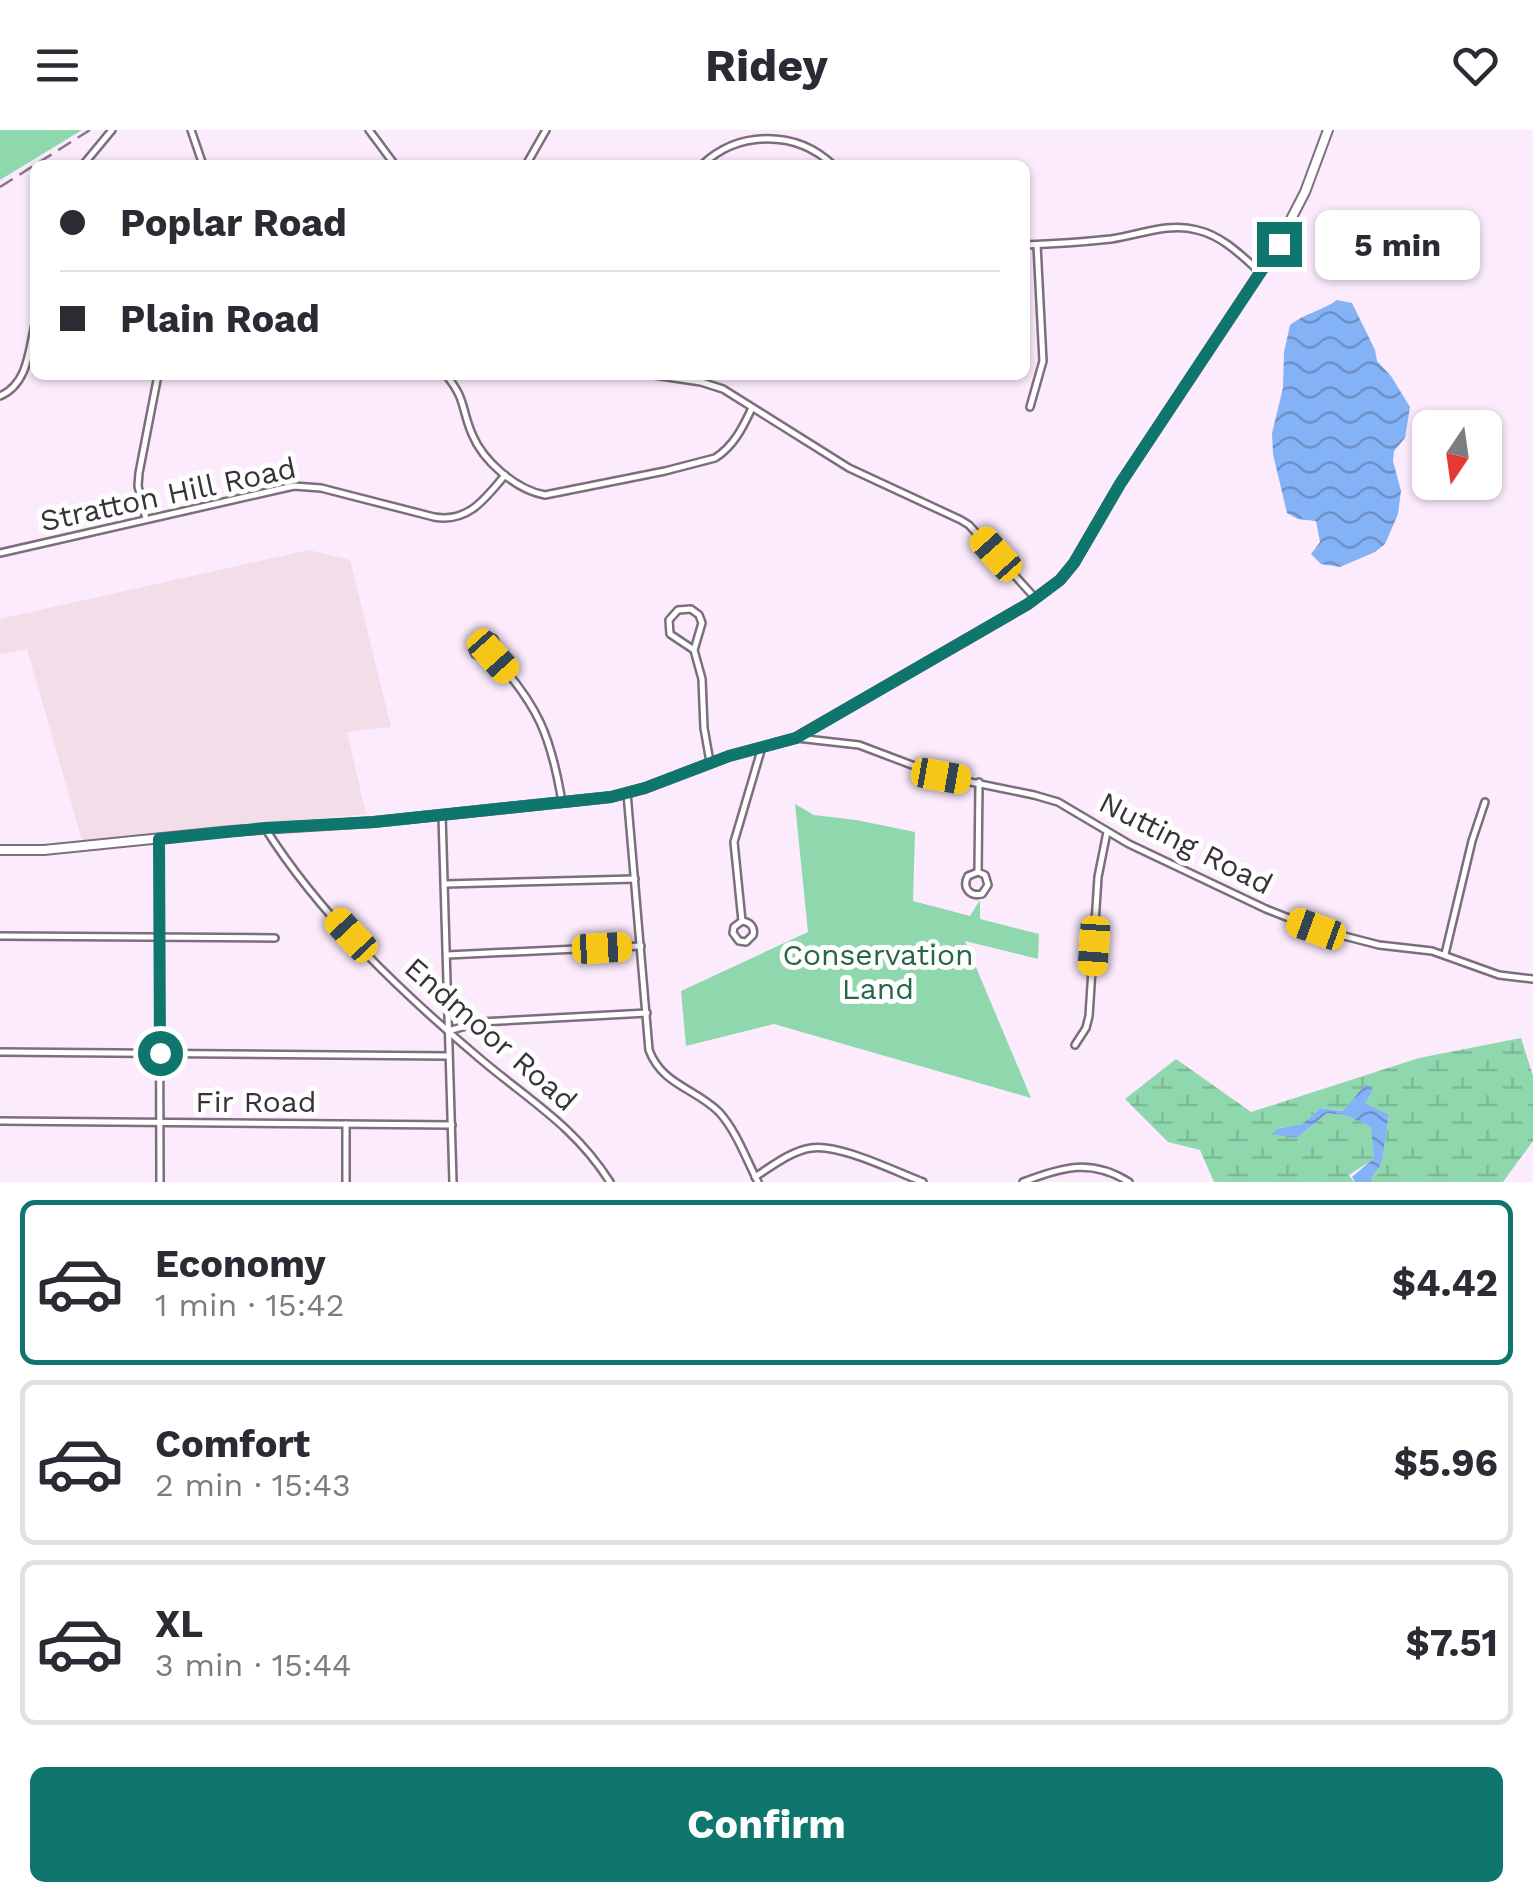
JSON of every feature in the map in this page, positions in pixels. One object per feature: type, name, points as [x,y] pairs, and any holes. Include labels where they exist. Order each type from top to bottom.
[{"type":"main road","points":[[0,850],[44,850],[265,828],[374,822],[628,794],[710,763],[796,738],[1036,599],[1060,580],[1261,274],[1305,192],[1328,130]]},
{"type":"street","points":[[87,160],[112,130]]},
{"type":"street","points":[[191,130],[200,160]]},
{"type":"street","points":[[370,130],[391,160]]},
{"type":"street","points":[[529,160],[546,130]]},
{"type":"street","points":[[707,160],[719,149],[743,138],[769,134],[796,135],[828,160]]},
{"type":"street","points":[[1030,246],[1186,228],[1224,242],[1261,274]]},
{"type":"street","points":[[1030,407],[1043,361],[1037,245]]},
{"type":"street","points":[[0,396],[22,378],[30,345]]},
{"type":"street","points":[[146,519],[138,473],[157,380]]},
{"type":"street","points":[[450,380],[460,392],[482,451],[506,475],[536,494],[556,495],[704,462],[730,446],[752,408]]},
{"type":"street","points":[[688,380],[715,386],[849,468],[969,525],[1036,599]]},
{"type":"street","name":"Stratton Hill Road","points":[[0,553],[300,486],[322,488],[434,517],[454,518],[479,504],[506,475]]},
{"type":"street","points":[[694,650],[673,637],[668,629],[669,620],[678,610],[691,609],[701,619],[694,650],[702,679],[710,763]]},
{"type":"street","points":[[486,635],[494,639],[497,646],[493,656],[484,659],[475,654],[472,645],[476,638],[486,635]]},
{"type":"street","points":[[493,656],[523,690],[539,716],[562,803]]},
{"type":"street","points":[[816,727],[822,740]]},
{"type":"street","name":"Nutting Road","points":[[796,738],[859,746],[941,776],[1034,794],[1058,802],[1107,832],[1266,909],[1316,929],[1379,945],[1445,954],[1499,975],[1533,979]]},
{"type":"street","points":[[742,921],[734,842],[762,748]]},
{"type":"street","points":[[978,872],[979,782]]},
{"type":"street","points":[[628,794],[650,1050],[664,1075],[700,1096],[718,1112],[734,1133],[756,1180],[801,1150],[821,1147],[923,1182]]},
{"type":"street","points":[[1445,954],[1485,802]]},
{"type":"street","points":[[442,815],[454,1182]]},
{"type":"street","name":"Endmoor Road","points":[[265,828],[285,858],[366,954],[448,1032],[564,1124],[610,1182]]},
{"type":"street","points":[[1075,1045],[1089,1016],[1098,877],[1107,832]]},
{"type":"street","points":[[159,839],[160,1182]]},
{"type":"street","points":[[978,872],[985,875],[988,885],[982,894],[974,895],[965,884],[968,876],[978,872]]},
{"type":"street","points":[[445,884],[635,879]]},
{"type":"street","points":[[742,921],[753,928],[752,938],[746,942],[739,942],[733,934],[736,924],[742,921]]},
{"type":"street","points":[[0,936],[274,938]]},
{"type":"street","points":[[447,955],[641,946]]},
{"type":"street","points":[[448,1032],[480,1022],[646,1013]]},
{"type":"street","points":[[0,1052],[448,1056]]},
{"type":"street","name":"Fir Road","points":[[0,1121],[452,1125]]},
{"type":"street","points":[[346,1124],[346,1182]]},
{"type":"street","points":[[1023,1182],[1064,1168],[1092,1166],[1129,1182]]},
{"type":"shaded area","points":[[309,550],[350,560],[391,727],[347,732],[366,814],[82,840],[27,649],[0,654],[0,619]]},
{"type":"green space","points":[[0,130],[82,130],[30,160],[0,180]]},
{"type":"green space","name":"Conservation Land","points":[[795,804],[814,815],[915,832],[913,901],[970,916],[980,900],[980,919],[1039,934],[1038,959],[965,941],[1031,1098],[774,1024],[686,1046],[681,991],[808,932]]},
{"type":"green space","points":[[1521,1038],[1533,1076],[1533,1141],[1503,1182],[1373,1182],[1371,1179],[1382,1163],[1389,1116],[1321,1108],[1302,1124],[1280,1128],[1297,1138],[1327,1113],[1347,1116],[1372,1127],[1375,1158],[1349,1175],[1354,1182],[1214,1182],[1200,1150],[1168,1142],[1125,1099],[1176,1059],[1251,1112],[1419,1058]]},
{"type":"water","points":[[1337,300],[1352,303],[1377,361],[1410,407],[1405,438],[1394,451],[1401,491],[1398,514],[1385,544],[1340,567],[1321,564],[1311,554],[1320,542],[1316,521],[1287,513],[1272,433],[1283,388],[1290,325]]},
{"type":"water","points":[[1366,1084],[1373,1090],[1365,1103],[1389,1115],[1382,1163],[1371,1179],[1373,1182],[1355,1182],[1352,1177],[1374,1158],[1371,1127],[1347,1116],[1327,1113],[1297,1138],[1271,1134],[1302,1124],[1321,1108],[1343,1111]]},
{"type":"railway","points":[[43,160],[90,130]]},
{"type":"railway","points":[[0,187],[30,168]]},
{"type":"route","points":[[160,1053],[159,839],[611,797],[729,756],[796,738],[1028,604],[1060,580],[1279,244]]}]
